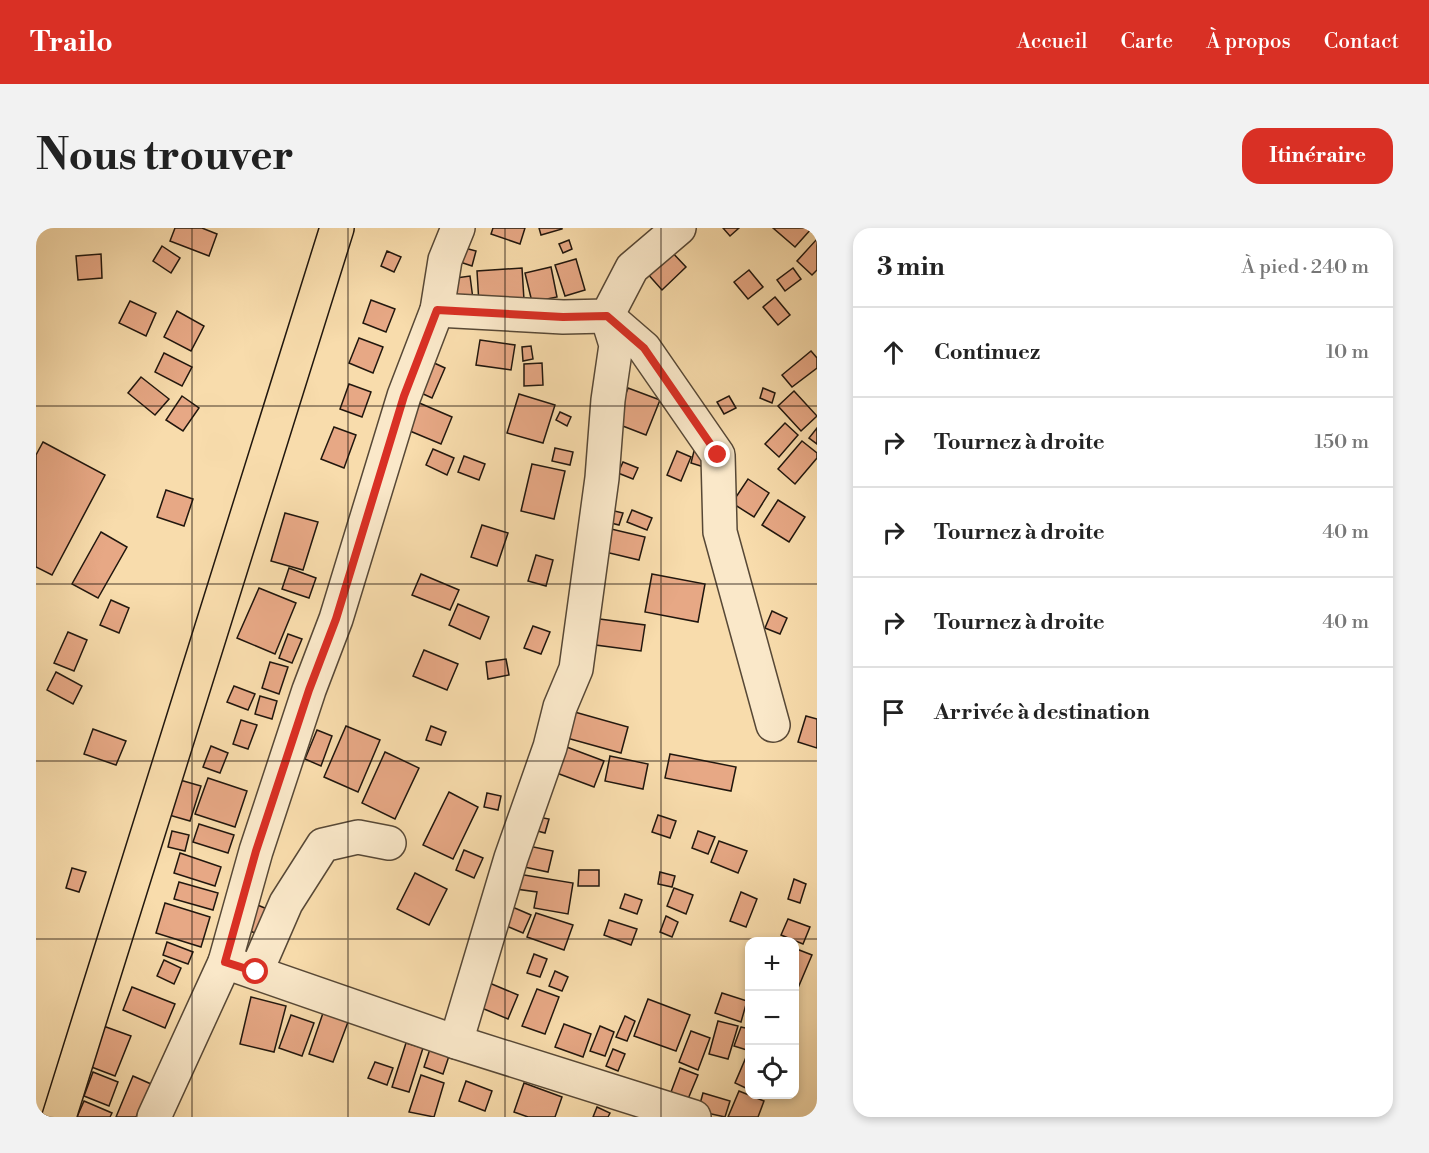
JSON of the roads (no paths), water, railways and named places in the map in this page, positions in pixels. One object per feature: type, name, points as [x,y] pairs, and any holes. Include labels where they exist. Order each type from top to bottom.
[{"type":"main road","points":[[59,1117],[337,228]]},
{"type":"street","points":[[154,1117],[225,962],[256,851],[309,690],[339,608],[404,396],[437,310],[445,260],[458,228]]},
{"type":"street","points":[[456,1042],[485,952],[511,858],[550,747],[560,707],[576,669],[602,477],[608,400],[616,345],[607,316],[632,268],[678,228]]},
{"type":"street","points":[[437,310],[563,317],[607,316],[644,348],[718,455],[720,532],[773,725]]},
{"type":"street","points":[[256,972],[286,903],[322,845],[357,837],[389,843]]},
{"type":"street","points":[[225,962],[456,1042],[694,1117]]}]
